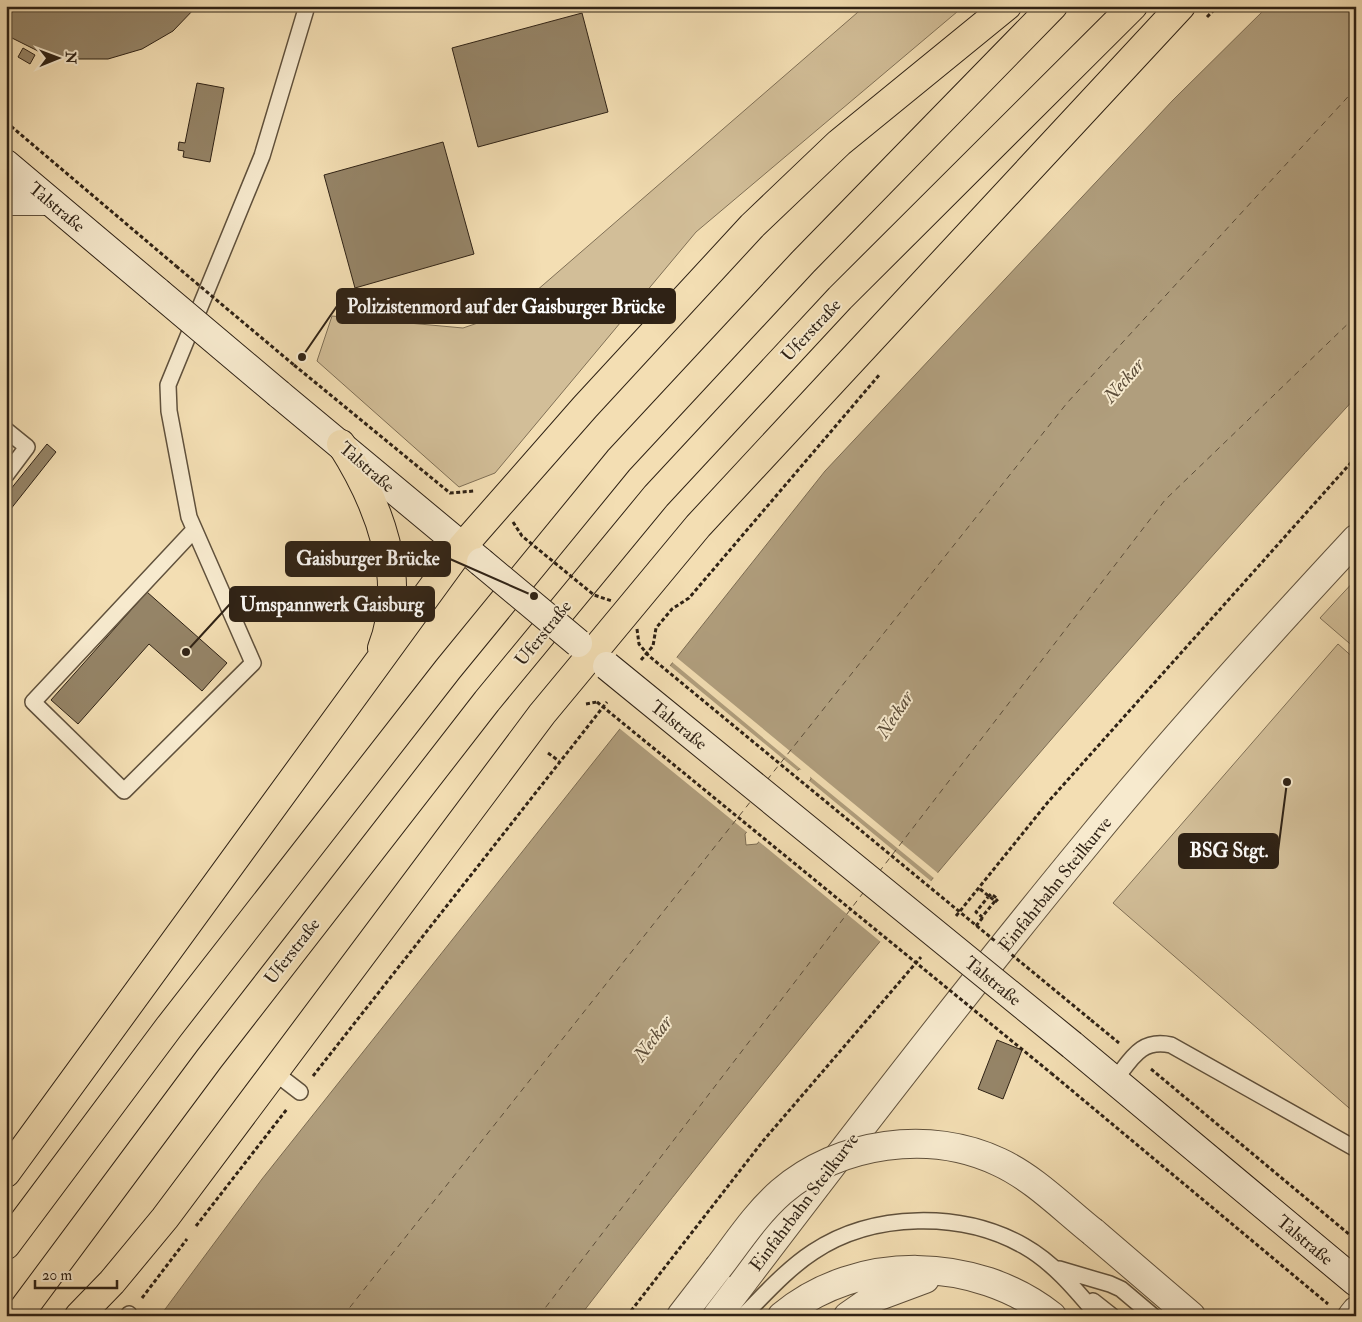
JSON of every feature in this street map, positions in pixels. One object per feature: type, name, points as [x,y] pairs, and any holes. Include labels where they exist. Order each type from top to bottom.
[{"type":"highway","points":[[6,1173],[377,662],[505,515],[591,400],[752,226],[839,143],[1007,6]]},
{"type":"highway","points":[[6,1245],[169,1027],[448,669],[619,460],[803,262],[1053,6]]},
{"type":"highway","name":"Uferstraße","points":[[18,1316],[233,1028],[487,701],[656,496],[840,298],[1133,6]]},
{"type":"highway","points":[[79,1316],[112,1282],[166,1218],[542,714],[698,526],[1181,6]]},
{"type":"highway","points":[[341,444],[367,487],[388,549],[390,615],[387,635],[377,662]]},
{"type":"street","name":"Talstraße","points":[[6,164],[472,555],[1072,1046],[1356,1282]]},
{"type":"street","points":[[6,201],[49,200]]},
{"type":"street","name":"Einfahrbahn Steilkurve","points":[[717,1316],[875,1108],[1088,841],[1194,719],[1356,539]]},
{"type":"street","points":[[681,1316],[770,1202],[795,1181],[816,1168],[862,1150],[906,1144],[953,1147],[1000,1162],[1024,1177],[1093,1232],[1191,1316]]},
{"type":"street","points":[[782,1316],[821,1292],[854,1279],[918,1269],[956,1272],[990,1281],[1016,1292],[1052,1316]]},
{"type":"street","points":[[848,1316],[874,1298],[904,1286],[956,1272]]},
{"type":"street","points":[[1352,1316],[1356,1311]]},
{"type":"lane","points":[[194,530],[33,702],[124,791],[253,663],[189,517],[169,411],[168,385],[262,156],[306,6]]},
{"type":"lane","points":[[6,430],[27,447],[6,475]]},
{"type":"lane","points":[[1114,1081],[1145,1046],[1156,1043],[1180,1049],[1356,1149]]},
{"type":"lane","points":[[274,1072],[300,1092]]},
{"type":"lane","points":[[743,1316],[796,1264],[815,1250],[856,1232],[880,1226],[934,1221],[967,1225],[999,1234],[1025,1246],[1055,1268],[1098,1316]]},
{"type":"lane","points":[[1055,1268],[1121,1289],[1153,1316]]},
{"type":"lane","points":[[1068,1282],[1112,1316]]},
{"type":"path","points":[[1204,20],[1218,6]]},
{"type":"path","points":[[6,122],[294,365],[450,493],[476,490],[505,515],[522,536],[594,595],[612,601]]},
{"type":"path","points":[[640,662],[653,646],[656,628],[666,616],[689,598],[886,368]]},
{"type":"path","points":[[954,918],[980,889],[1048,802],[1356,457]]},
{"type":"path","points":[[637,628],[639,644],[649,656],[1354,1239]]},
{"type":"path","points":[[194,1230],[300,1092],[609,700]]},
{"type":"path","points":[[597,702],[1051,1073],[1310,1289]]},
{"type":"path","points":[[546,752],[559,762]]},
{"type":"path","points":[[976,926],[998,899],[991,894],[976,912],[982,917],[994,902],[980,889]]},
{"type":"path","points":[[626,1316],[764,1141],[922,956]]},
{"type":"path","points":[[128,1315],[188,1237]]},
{"type":"shaded area","points":[[865,6],[964,6],[696,232],[495,473],[459,487],[317,361],[332,316],[463,328],[513,311]]},
{"type":"shaded area","points":[[1356,579],[1356,649],[1320,618]]},
{"type":"shaded area","points":[[1338,644],[1356,660],[1356,1114],[1113,903]]},
{"type":"water","name":"Neckar","points":[[1268,6],[1356,6],[1356,397],[1155,621],[958,848],[766,1080],[580,1316],[160,1316],[262,1179],[825,471],[1173,100]],"holes":[[[810,768],[811,779],[757,844],[746,845],[745,834],[799,769]]]},
{"type":"pier","points":[[676,657],[939,874],[935,879],[808,775],[808,770],[803,771],[672,662]]},
{"type":"pier","points":[[669,665],[799,772],[748,833],[619,728]]},
{"type":"pier","points":[[807,779],[932,882],[882,943],[757,840]]},
{"type":"building","points":[[6,6],[197,6],[173,31],[142,49],[108,59],[69,59],[40,52],[6,35]]},
{"type":"building","points":[[582,13],[608,112],[478,147],[452,48]]},
{"type":"building","points":[[23,48],[35,55],[30,64],[18,57]]},
{"type":"building","points":[[197,83],[224,88],[210,162],[183,157],[184,151],[178,150],[179,142],[185,143]]},
{"type":"building","points":[[443,142],[474,254],[355,288],[324,175]]},
{"type":"building","points":[[47,444],[56,452],[6,515],[6,495]]},
{"type":"building","points":[[147,592],[227,663],[202,691],[149,644],[78,724],[51,700]]},
{"type":"building","points":[[997,1040],[1022,1050],[1003,1099],[978,1089]]},
{"type":"ferry route","points":[[767,780],[1067,403],[1356,88]]},
{"type":"ferry route","points":[[879,872],[1165,500],[1356,316]]},
{"type":"ferry route","points":[[343,1316],[751,801]]},
{"type":"ferry route","points":[[539,1316],[863,893]]},
{"type":"place","name":"Polizistenmord auf der Gaisburger Brücke","points":[[302,357]]},
{"type":"place","name":"Gaisburger Brücke","points":[[534,596]]},
{"type":"place","name":"Umspannwerk Gaisburg","points":[[186,652]]},
{"type":"place","name":"BSG Stgt.","points":[[1287,782]]}]
